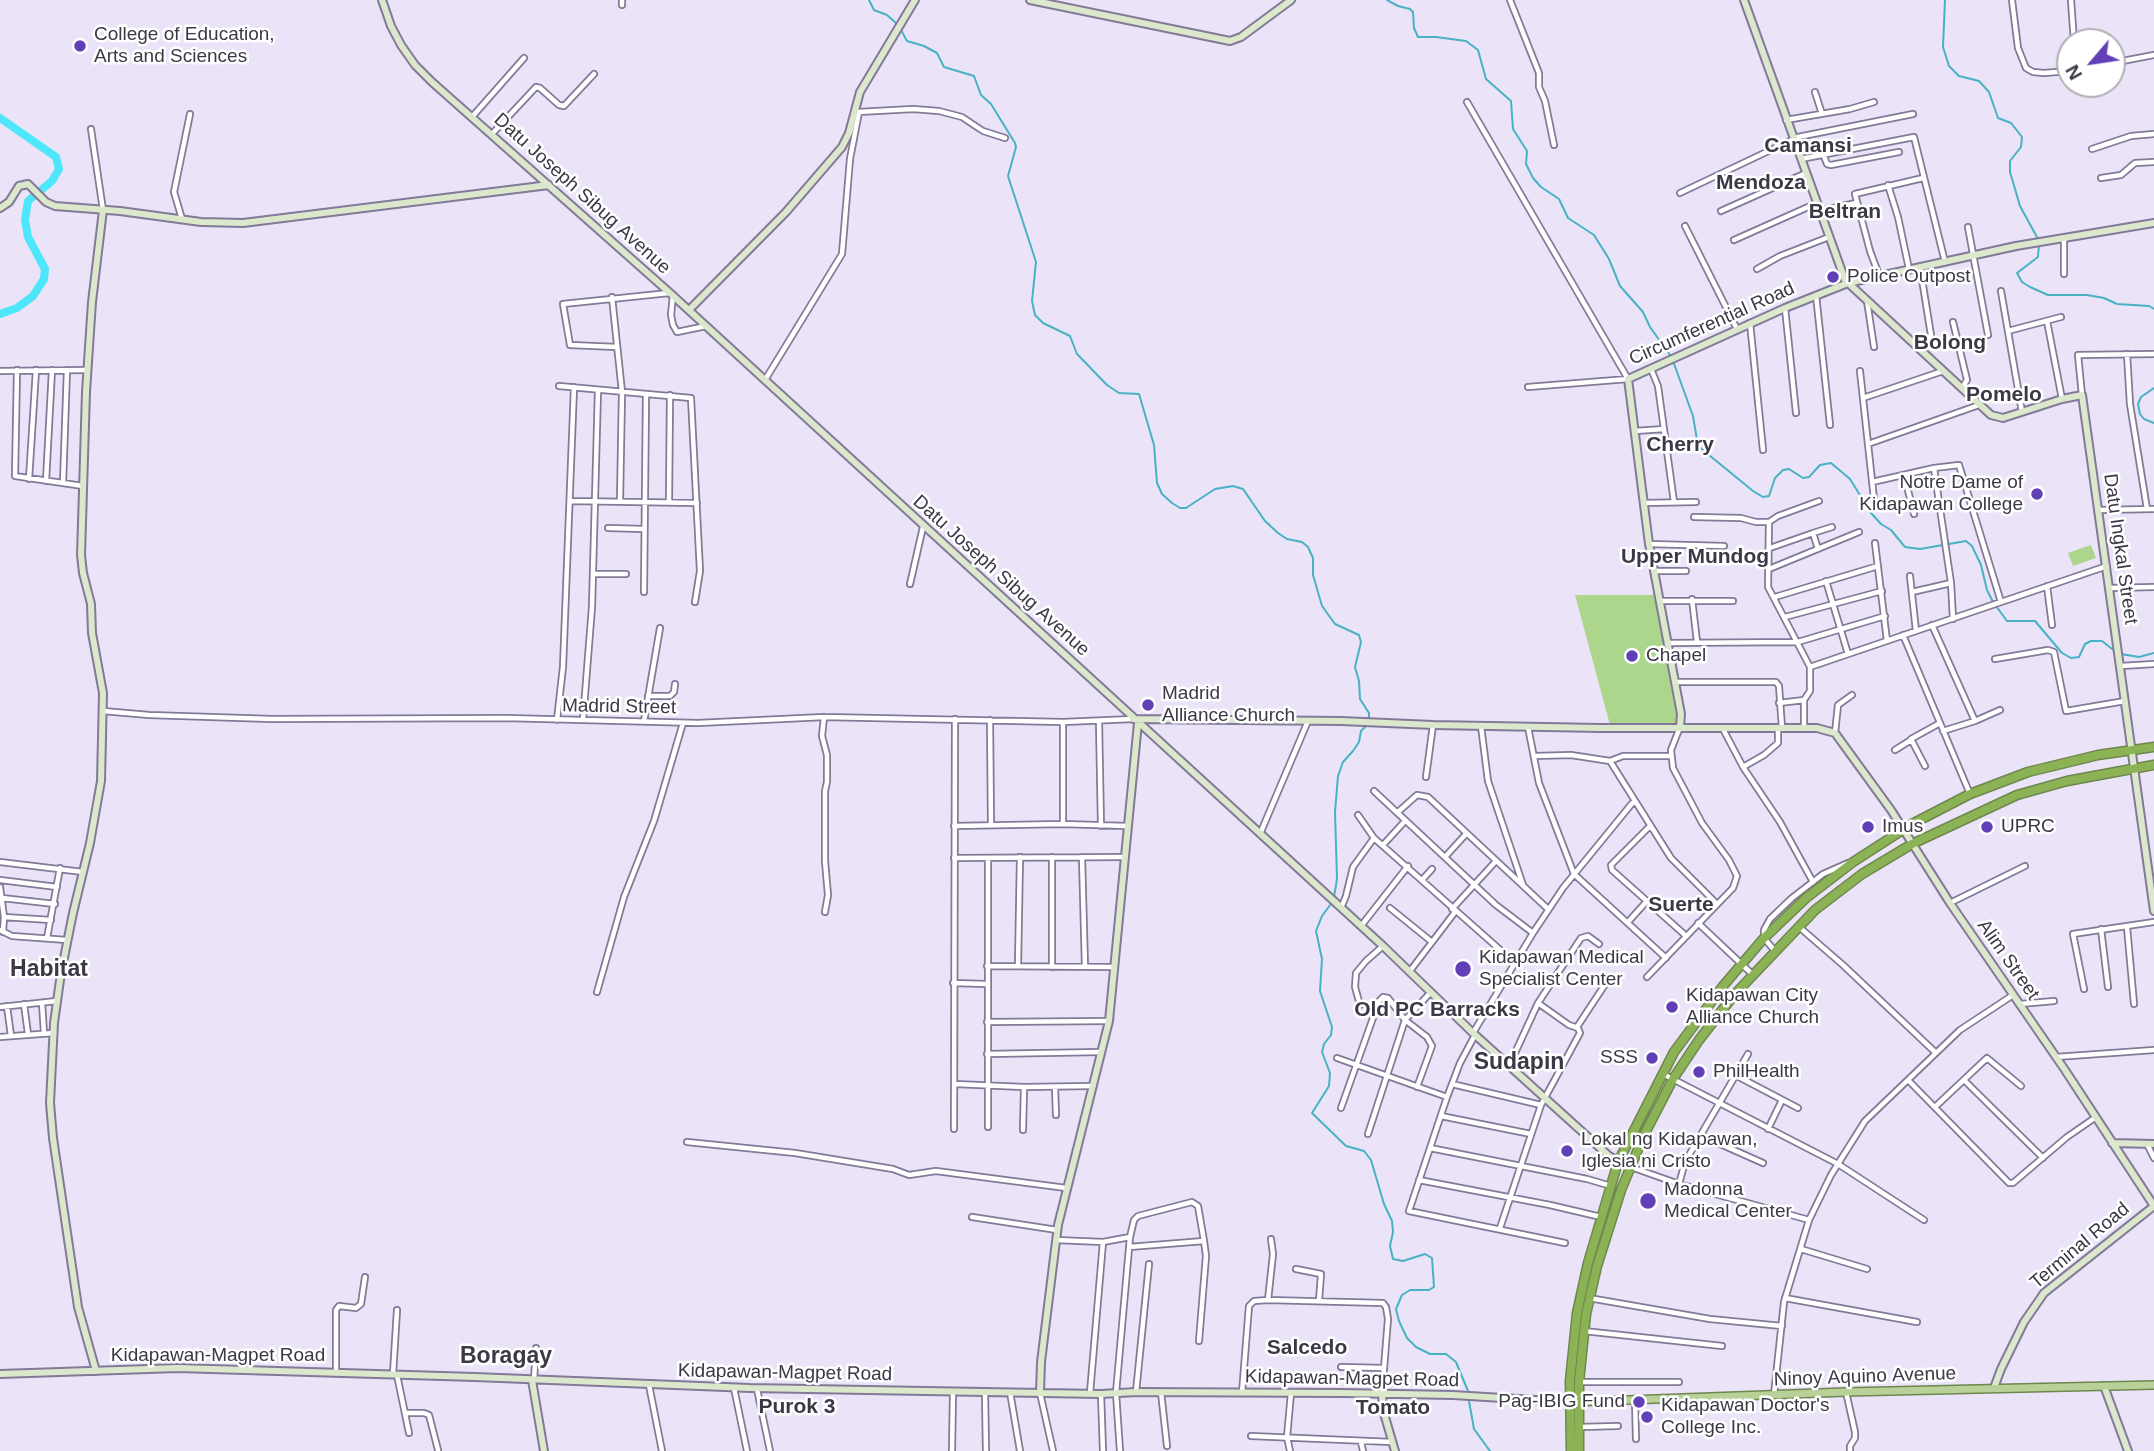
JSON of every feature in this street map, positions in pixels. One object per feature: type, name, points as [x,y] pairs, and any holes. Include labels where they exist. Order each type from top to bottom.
[{"type":"highway","points":[[1571,1451],[1582,1313],[1601,1217],[1618,1162],[1662,1073],[1688,1032],[1741,964],[1806,898],[1903,829],[1970,794],[2011,778],[2063,762],[2133,748],[2154,747]]},
{"type":"highway","points":[[1579,1451],[1574,1402],[1579,1382],[1584,1331],[1582,1313],[1630,1167],[1673,1079],[1699,1040],[1752,974],[1798,926],[1862,874],[1912,844],[2017,795],[2067,781],[2154,765]]},
{"type":"highway","points":[[2011,778],[2017,795]]},
{"type":"main road","name":"Ninoy Aquino Avenue","points":[[1574,1402],[2154,1385]]},
{"type":"street","name":"Datu Joseph Sibug Avenue","points":[[382,0],[395,34],[415,65],[689,310],[1410,971],[1509,1066],[1618,1162],[1630,1167]]},
{"type":"street","points":[[765,380],[842,254],[850,159],[860,92],[915,0]]},
{"type":"street","points":[[1030,0],[1230,41],[1246,34],[1291,0]]},
{"type":"street","points":[[1510,0],[1539,73],[1539,87],[1545,101],[1554,145]]},
{"type":"street","points":[[1744,0],[1821,211],[1840,272],[1848,283],[1992,415],[2000,418],[2082,395]]},
{"type":"street","points":[[2012,0],[2018,48],[2026,68],[2033,72],[2056,72]]},
{"type":"street","points":[[2071,0],[2073,28]]},
{"type":"street","points":[[2126,60],[2154,55]]},
{"type":"street","points":[[472,117],[524,58]]},
{"type":"street","points":[[492,134],[534,89],[540,88],[559,105],[564,106],[594,74]]},
{"type":"street","points":[[1815,92],[1822,114]]},
{"type":"street","points":[[1467,102],[1628,379],[1528,387]]},
{"type":"street","points":[[1786,120],[1874,102]]},
{"type":"street","points":[[856,112],[913,109],[939,111],[962,117],[983,131],[1005,138]]},
{"type":"street","points":[[689,310],[786,212],[831,162],[846,141],[856,112]]},
{"type":"street","points":[[182,220],[174,192],[190,114]]},
{"type":"street","points":[[1680,193],[1793,139],[1913,114]]},
{"type":"street","points":[[91,130],[103,210],[87,370],[81,555],[91,604],[92,633],[103,693],[101,781],[57,1002],[50,1103],[78,1307],[96,1371]]},
{"type":"street","points":[[2092,149],[2131,136],[2154,134]]},
{"type":"street","points":[[1801,159],[1913,137],[1945,262]]},
{"type":"street","points":[[1824,156],[1825,162],[1831,165],[1899,152]]},
{"type":"street","points":[[2101,178],[2125,173],[2135,163],[2154,162]]},
{"type":"street","points":[[1721,211],[1806,173]]},
{"type":"street","points":[[1879,275],[1856,204],[1856,192],[1923,178]]},
{"type":"street","points":[[0,208],[9,202],[19,186],[28,184],[34,187],[46,202],[55,206],[216,223],[257,222],[549,185]]},
{"type":"street","points":[[1888,185],[1909,269]]},
{"type":"street","points":[[1734,240],[1817,203]]},
{"type":"street","points":[[1821,211],[1856,204]]},
{"type":"street","name":"Circumferential Road","points":[[1681,727],[1681,714],[1653,571],[1628,379],[1816,294],[1848,283],[2154,223]]},
{"type":"street","points":[[1685,226],[1737,329]]},
{"type":"street","points":[[1968,228],[1988,335]]},
{"type":"street","points":[[1757,269],[1780,256],[1829,237]]},
{"type":"street","points":[[2064,239],[2064,274]]},
{"type":"street","points":[[1911,342],[1931,335],[1920,267]]},
{"type":"street","points":[[2001,291],[2022,412]]},
{"type":"street","points":[[617,347],[570,345],[562,307],[564,302],[671,294],[671,315],[677,332],[706,326]]},
{"type":"street","points":[[1816,294],[1830,425]]},
{"type":"street","points":[[612,297],[622,392],[620,501]]},
{"type":"street","points":[[1867,301],[1874,347]]},
{"type":"street","points":[[1785,308],[1796,413]]},
{"type":"street","points":[[2008,331],[2061,317]]},
{"type":"street","points":[[2047,321],[2062,399]]},
{"type":"street","points":[[1953,322],[1967,380],[1962,388]]},
{"type":"street","points":[[1750,323],[1763,450]]},
{"type":"street","points":[[2147,509],[2130,404],[2127,354],[2154,354]]},
{"type":"street","name":"Datu Ingkal Street","points":[[2127,354],[2078,355],[2154,911]]},
{"type":"street","points":[[1651,367],[1658,386],[1674,502]]},
{"type":"street","points":[[0,370],[87,370]]},
{"type":"street","points":[[18,370],[14,473],[18,478],[83,486]]},
{"type":"street","points":[[29,479],[36,370]]},
{"type":"street","points":[[46,481],[52,370]]},
{"type":"street","points":[[63,483],[67,370]]},
{"type":"street","points":[[1860,371],[1874,499]]},
{"type":"street","points":[[1863,398],[1943,371]]},
{"type":"street","points":[[559,386],[687,396],[692,401],[700,571],[695,602]]},
{"type":"street","points":[[557,720],[563,667],[574,387]]},
{"type":"street","points":[[583,720],[593,574],[598,390]]},
{"type":"street","points":[[644,592],[646,394]]},
{"type":"street","points":[[669,501],[670,395]]},
{"type":"street","points":[[1868,444],[1979,405]]},
{"type":"street","points":[[1635,431],[1664,429]]},
{"type":"street","points":[[1872,482],[1955,464],[1960,466],[1999,603]]},
{"type":"street","points":[[1934,468],[1951,583],[1953,619]]},
{"type":"street","points":[[1904,475],[1914,514]]},
{"type":"street","points":[[570,501],[644,500],[697,503]]},
{"type":"street","points":[[1694,517],[1741,518],[1769,522],[1819,501]]},
{"type":"street","points":[[1643,503],[1696,502]]},
{"type":"street","points":[[2099,510],[2154,509]]},
{"type":"street","points":[[1769,522],[1769,587],[1811,667],[1810,691],[1804,700],[1804,728]]},
{"type":"street","points":[[910,584],[923,527]]},
{"type":"street","points":[[1770,548],[1832,527]]},
{"type":"street","points":[[608,528],[644,529]]},
{"type":"street","points":[[1768,569],[1859,532]]},
{"type":"street","points":[[1813,533],[1818,549]]},
{"type":"street","points":[[1875,543],[1887,641]]},
{"type":"street","points":[[1649,544],[1724,546]]},
{"type":"street","points":[[1775,597],[1878,566]]},
{"type":"street","points":[[1811,667],[2107,566]]},
{"type":"street","points":[[1653,571],[1686,571]]},
{"type":"street","points":[[593,574],[626,574]]},
{"type":"street","points":[[1910,576],[1916,631]]},
{"type":"street","points":[[1826,581],[1848,654]]},
{"type":"street","points":[[1912,592],[1951,583]]},
{"type":"street","points":[[2047,586],[2052,625]]},
{"type":"street","points":[[2110,588],[2154,587]]},
{"type":"street","points":[[1784,617],[1882,591]]},
{"type":"street","points":[[1692,599],[1697,642]]},
{"type":"street","points":[[1659,601],[1733,601]]},
{"type":"street","points":[[1667,643],[1798,642],[1885,616]]},
{"type":"street","points":[[1932,625],[1975,721]]},
{"type":"street","points":[[644,721],[660,628]]},
{"type":"street","points":[[1903,635],[1970,794]]},
{"type":"street","points":[[1995,659],[2049,650],[2054,652],[2066,711],[2126,701]]},
{"type":"street","points":[[2120,663],[2154,664]]},
{"type":"street","points":[[1675,682],[1773,681],[1779,686],[1778,743],[1743,766]]},
{"type":"street","points":[[648,696],[670,696],[674,692],[675,684]]},
{"type":"street","points":[[1053,1451],[1040,1393],[1041,1362],[1057,1230],[1109,1021],[1136,721],[1308,720],[1528,727],[1804,728],[1824,729],[1835,733],[1838,705],[1852,695]]},
{"type":"street","points":[[1780,703],[1804,700]]},
{"type":"street","points":[[1943,731],[2000,710]]},
{"type":"street","name":"Madrid Street","points":[[103,711],[272,719],[683,723],[824,717],[1136,721]]},
{"type":"street","points":[[824,717],[822,736],[827,755],[825,861],[828,895],[825,912]]},
{"type":"street","points":[[954,1129],[955,719]]},
{"type":"street","points":[[990,720],[991,825]]},
{"type":"street","points":[[1260,834],[1308,720]]},
{"type":"street","points":[[1100,721],[1101,826]]},
{"type":"street","points":[[1063,722],[1063,824]]},
{"type":"street","points":[[597,992],[624,897],[654,821],[683,723]]},
{"type":"street","points":[[1895,750],[1940,723]]},
{"type":"street","points":[[1426,777],[1433,725]]},
{"type":"street","points":[[1481,726],[1488,780],[1523,885]]},
{"type":"street","points":[[1528,727],[1539,783],[1574,874],[1666,958]]},
{"type":"street","points":[[1647,977],[1736,882],[1736,871],[1702,823],[1673,768],[1671,756],[1681,727]]},
{"type":"street","points":[[1723,729],[1813,882]]},
{"type":"street","name":"Alim Street","points":[[1835,733],[1871,781],[2154,1206]]},
{"type":"street","points":[[1910,740],[1925,766]]},
{"type":"street","points":[[1534,756],[1571,755],[1610,761],[1623,756],[1671,756]]},
{"type":"street","points":[[1610,761],[1649,827],[1675,864],[1717,904]]},
{"type":"street","points":[[1374,791],[1474,885],[1533,933]]},
{"type":"street","points":[[1398,813],[1417,795],[1425,795],[1549,909]]},
{"type":"street","points":[[1565,1243],[1409,1211],[1447,1097],[1474,1034],[1549,909],[1634,801]]},
{"type":"street","points":[[1358,815],[1374,838],[1515,962]]},
{"type":"street","points":[[1383,845],[1405,821]]},
{"type":"street","points":[[954,826],[1128,826]]},
{"type":"street","points":[[1649,827],[1611,865],[1612,870],[1685,936]]},
{"type":"street","points":[[1445,857],[1466,834]]},
{"type":"street","points":[[1341,908],[1353,867],[1374,838]]},
{"type":"street","points":[[1018,966],[1020,857]]},
{"type":"street","points":[[1052,857],[1052,967]]},
{"type":"street","points":[[954,858],[1125,857]]},
{"type":"street","points":[[988,858],[988,1127]]},
{"type":"street","points":[[1082,858],[1085,967]]},
{"type":"street","points":[[1410,971],[1453,910],[1496,861]]},
{"type":"street","points":[[0,862],[84,872]]},
{"type":"street","points":[[1774,950],[1764,938],[1764,930],[1770,919],[1831,869],[1853,862]]},
{"type":"street","points":[[1361,926],[1408,866]]},
{"type":"street","points":[[1950,903],[2025,866]]},
{"type":"street","points":[[47,938],[60,868]]},
{"type":"street","points":[[1422,880],[1432,869]]},
{"type":"street","points":[[0,880],[57,887]]},
{"type":"street","points":[[0,887],[4,917],[1,932],[19,937],[68,940]]},
{"type":"street","points":[[2,898],[54,904]]},
{"type":"street","points":[[1628,922],[1647,901]]},
{"type":"street","points":[[1390,908],[1432,942]]},
{"type":"street","points":[[4,917],[51,920]]},
{"type":"street","points":[[2084,989],[2073,934],[2154,922]]},
{"type":"street","points":[[1698,923],[1752,974]]},
{"type":"street","points":[[1798,926],[1936,1053]]},
{"type":"street","points":[[2127,927],[2134,1004]]},
{"type":"street","points":[[2101,929],[2108,987]]},
{"type":"street","points":[[1509,1066],[1538,1003],[1581,938],[1588,936],[1599,944]]},
{"type":"street","points":[[1360,1004],[1355,988],[1356,973],[1382,946]]},
{"type":"street","points":[[986,966],[1113,967]]},
{"type":"street","points":[[954,983],[987,984]]},
{"type":"street","points":[[1577,1027],[1604,986]]},
{"type":"street","points":[[1368,1133],[1405,1020],[1431,992]]},
{"type":"street","points":[[1774,1395],[1785,1298],[1812,1210],[1838,1164],[1865,1121],[1960,1030],[2013,995]]},
{"type":"street","points":[[1341,1108],[1381,999],[1388,998],[1405,1020],[1432,1045],[1417,1087]]},
{"type":"street","points":[[2019,1004],[2054,1001]]},
{"type":"street","points":[[0,1007],[57,1002]]},
{"type":"street","points":[[42,1003],[44,1032]]},
{"type":"street","points":[[1500,1228],[1541,1105],[1580,1033],[1577,1027],[1569,1025],[1538,1003]]},
{"type":"street","points":[[24,1004],[28,1034]]},
{"type":"street","points":[[7,1006],[11,1036]]},
{"type":"street","points":[[987,1022],[1109,1021]]},
{"type":"street","points":[[0,1037],[54,1033]]},
{"type":"street","points":[[2056,1057],[2154,1049]]},
{"type":"street","points":[[987,1054],[1101,1052]]},
{"type":"street","points":[[1679,1184],[1685,1162],[1748,1054]]},
{"type":"street","points":[[1337,1058],[1447,1097]]},
{"type":"street","points":[[1935,1107],[1987,1058],[2021,1086]]},
{"type":"street","points":[[1662,1073],[1838,1164],[1924,1220]]},
{"type":"street","points":[[1735,1075],[1798,1108]]},
{"type":"street","points":[[1908,1080],[2009,1183],[2013,1183],[2067,1137],[2096,1117]]},
{"type":"street","points":[[1965,1081],[2043,1158]]},
{"type":"street","points":[[955,1084],[1093,1086]]},
{"type":"street","points":[[1452,1084],[1541,1105]]},
{"type":"street","points":[[1023,1130],[1024,1087]]},
{"type":"street","points":[[1055,1087],[1056,1115]]},
{"type":"street","points":[[1768,1129],[1782,1100]]},
{"type":"street","points":[[1441,1116],[1531,1134]]},
{"type":"street","points":[[1700,1135],[1763,1163]]},
{"type":"street","points":[[687,1142],[795,1153],[893,1169],[906,1175],[936,1171],[1066,1188]]},
{"type":"street","points":[[2112,1143],[2151,1144],[2154,1158]]},
{"type":"street","points":[[1430,1148],[1611,1186]]},
{"type":"street","points":[[1630,1167],[1679,1184],[1809,1220]]},
{"type":"street","points":[[1419,1180],[1601,1217]]},
{"type":"street","points":[[1119,1451],[1116,1393],[1130,1237],[1136,1217],[1192,1202],[1198,1206],[1206,1256],[1199,1341]]},
{"type":"street","name":"Terminal Road","points":[[1994,1388],[2024,1322],[2044,1293],[2154,1206]]},
{"type":"street","points":[[972,1217],[1057,1230]]},
{"type":"street","points":[[1056,1240],[1103,1242],[1130,1237]]},
{"type":"street","points":[[1268,1300],[1273,1254],[1271,1239]]},
{"type":"street","points":[[1129,1247],[1205,1241]]},
{"type":"street","points":[[1090,1393],[1103,1242]]},
{"type":"street","points":[[1801,1248],[1867,1269]]},
{"type":"street","points":[[1136,1392],[1149,1264]]},
{"type":"street","points":[[1296,1269],[1321,1274],[1319,1301]]},
{"type":"street","points":[[336,1373],[336,1310],[339,1306],[356,1307],[362,1304],[365,1277]]},
{"type":"street","points":[[1589,1298],[1710,1319],[1782,1326]]},
{"type":"street","points":[[1785,1298],[1917,1322]]},
{"type":"street","points":[[1242,1393],[1249,1306],[1258,1300],[1379,1301],[1385,1305],[1388,1319],[1383,1410],[1395,1451]]},
{"type":"street","points":[[397,1310],[395,1375],[409,1433]]},
{"type":"street","points":[[1584,1331],[1722,1346]]},
{"type":"street","points":[[536,1348],[533,1380],[544,1451]]},
{"type":"street","points":[[1341,1367],[1384,1368]]},
{"type":"street","name":"Kidapawan-Magpet Road","points":[[0,1374],[178,1368],[757,1389],[1101,1394],[1291,1392],[1453,1395],[1574,1402]]},
{"type":"street","points":[[1579,1382],[1679,1382]]},
{"type":"street","points":[[649,1385],[662,1451]]},
{"type":"street","points":[[2104,1385],[2128,1451]]},
{"type":"street","points":[[734,1388],[747,1451]]},
{"type":"street","points":[[757,1389],[770,1451]]},
{"type":"street","points":[[953,1392],[953,1451]]},
{"type":"street","points":[[985,1392],[986,1451]]},
{"type":"street","points":[[1010,1392],[1020,1451]]},
{"type":"street","points":[[1161,1392],[1167,1446]]},
{"type":"street","points":[[1290,1451],[1287,1437],[1291,1392]]},
{"type":"street","points":[[1846,1392],[1855,1432],[1850,1451]]},
{"type":"street","points":[[1101,1394],[1103,1451]]},
{"type":"street","points":[[1635,1400],[1636,1438]]},
{"type":"street","points":[[405,1413],[429,1415],[438,1450]]},
{"type":"street","points":[[1578,1427],[1618,1426]]},
{"type":"street","points":[[1251,1436],[1392,1442]]},
{"type":"street","points":[[1362,1442],[1363,1451]]},
{"type":"green space","points":[[2091,545],[2096,558],[2073,566],[2068,553]]},
{"type":"green space","points":[[1575,595],[1654,595],[1678,724],[1610,725]]},
{"type":"waterway","points":[[869,0],[874,10],[887,15],[897,24]]},
{"type":"waterway","points":[[1387,0],[1413,12],[1414,28],[1418,37],[1466,41],[1478,50],[1486,79],[1511,101],[1513,129],[1527,151],[1526,164],[1533,178],[1559,199],[1568,218],[1594,235],[1609,259],[1620,286],[1643,312],[1670,355]]},
{"type":"waterway","points":[[1945,0],[1943,47],[1949,66],[1959,76],[1979,81],[1989,92],[1998,118],[2011,123],[2022,137],[2021,147],[2010,161],[2010,172],[2020,206],[2038,239]]},
{"type":"waterway","points":[[901,30],[907,41],[937,53],[944,67],[974,76],[981,95],[991,104],[1015,143],[1008,176],[1036,262],[1032,301],[1035,315],[1043,323],[1070,336],[1077,354],[1107,385],[1119,393],[1139,394],[1154,445],[1157,483],[1162,494],[1172,503],[1186,508],[1215,489],[1233,486],[1243,489],[1265,521],[1278,533],[1308,547],[1313,558],[1313,575],[1322,606],[1335,624],[1359,635],[1361,642],[1355,667],[1360,699],[1369,713],[1369,720]]},
{"type":"waterway","points":[[0,118],[56,157],[59,169],[52,181],[28,201],[25,220],[28,237],[45,269],[44,279],[33,296],[17,308],[0,314]]},
{"type":"waterway","points":[[2039,244],[2038,257],[2017,273],[2022,282],[2030,287],[2048,295],[2087,295],[2117,304],[2149,306],[2154,309]]},
{"type":"waterway","points":[[1673,361],[1693,416],[1698,446],[1753,491],[1763,497],[1769,496],[1775,478],[1783,470],[1789,469],[1803,478],[1809,477],[1820,465],[1831,463],[1850,479],[1871,513],[1891,530],[1905,547],[1920,549],[1966,541],[1972,546],[1993,602]]},
{"type":"waterway","points":[[2154,388],[2141,397],[2138,404],[2144,419],[2154,423]]},
{"type":"waterway","points":[[1996,606],[2007,621],[2035,621],[2062,653],[2071,658],[2079,657],[2085,644],[2091,641],[2102,641],[2116,652]]},
{"type":"waterway","points":[[2121,654],[2139,657],[2154,653]]},
{"type":"waterway","points":[[1334,897],[1337,879],[1335,812],[1338,776],[1343,762],[1359,742],[1361,731],[1367,725]]},
{"type":"waterway","points":[[1330,905],[1316,931],[1322,959],[1320,991],[1332,1027],[1322,1052],[1330,1073],[1329,1086],[1312,1113],[1346,1146],[1364,1151],[1371,1160],[1392,1221],[1390,1246],[1393,1259],[1403,1261],[1425,1254],[1432,1258],[1434,1287],[1429,1290],[1410,1290],[1402,1295],[1396,1309],[1399,1321],[1407,1338],[1416,1347],[1430,1354],[1446,1354],[1456,1362],[1468,1391]]},
{"type":"waterway","points":[[1469,1401],[1474,1429],[1490,1451]]},
{"type":"place","name":"College of Education, Arts and Sciences","points":[[80,46]]},
{"type":"place","name":"Police Outpost","points":[[1833,277]]},
{"type":"place","name":"Notre Dame of Kidapawan College","points":[[2037,494]]},
{"type":"place","name":"Chapel","points":[[1632,656]]},
{"type":"place","name":"Madrid Alliance Church","points":[[1148,705]]},
{"type":"place","name":"Imus","points":[[1868,827]]},
{"type":"place","name":"UPRC","points":[[1987,827]]},
{"type":"place","name":"Kidapawan Medical Specialist Center","points":[[1463,969]]},
{"type":"place","name":"Kidapawan City Alliance Church","points":[[1672,1007]]},
{"type":"place","name":"SSS","points":[[1652,1058]]},
{"type":"place","name":"PhilHealth","points":[[1699,1072]]},
{"type":"place","name":"Lokal ng Kidapawan, Iglesia ni Cristo","points":[[1567,1151]]},
{"type":"place","name":"Madonna Medical Center","points":[[1648,1201]]},
{"type":"place","name":"Pag-IBIG Fund","points":[[1639,1402]]},
{"type":"place","name":"Kidapawan Doctor's College Inc.","points":[[1647,1417]]},
{"type":"district","name":"Camansi","points":[[1808,146]]},
{"type":"district","name":"Mendoza","points":[[1761,183]]},
{"type":"district","name":"Beltran","points":[[1845,212]]},
{"type":"district","name":"Bolong","points":[[1950,343]]},
{"type":"district","name":"Pomelo","points":[[2004,395]]},
{"type":"district","name":"Cherry","points":[[1680,445]]},
{"type":"district","name":"Upper Mundog","points":[[1695,557]]},
{"type":"district","name":"Suerte","points":[[1681,905]]},
{"type":"district","name":"Habitat","points":[[49,970]]},
{"type":"district","name":"Old PC Barracks","points":[[1437,1010]]},
{"type":"district","name":"Sudapin","points":[[1519,1063]]},
{"type":"district","name":"Salcedo","points":[[1307,1348]]},
{"type":"district","name":"Boragay","points":[[506,1357]]},
{"type":"district","name":"Purok 3","points":[[797,1407]]},
{"type":"district","name":"Tomato","points":[[1393,1408]]}]
